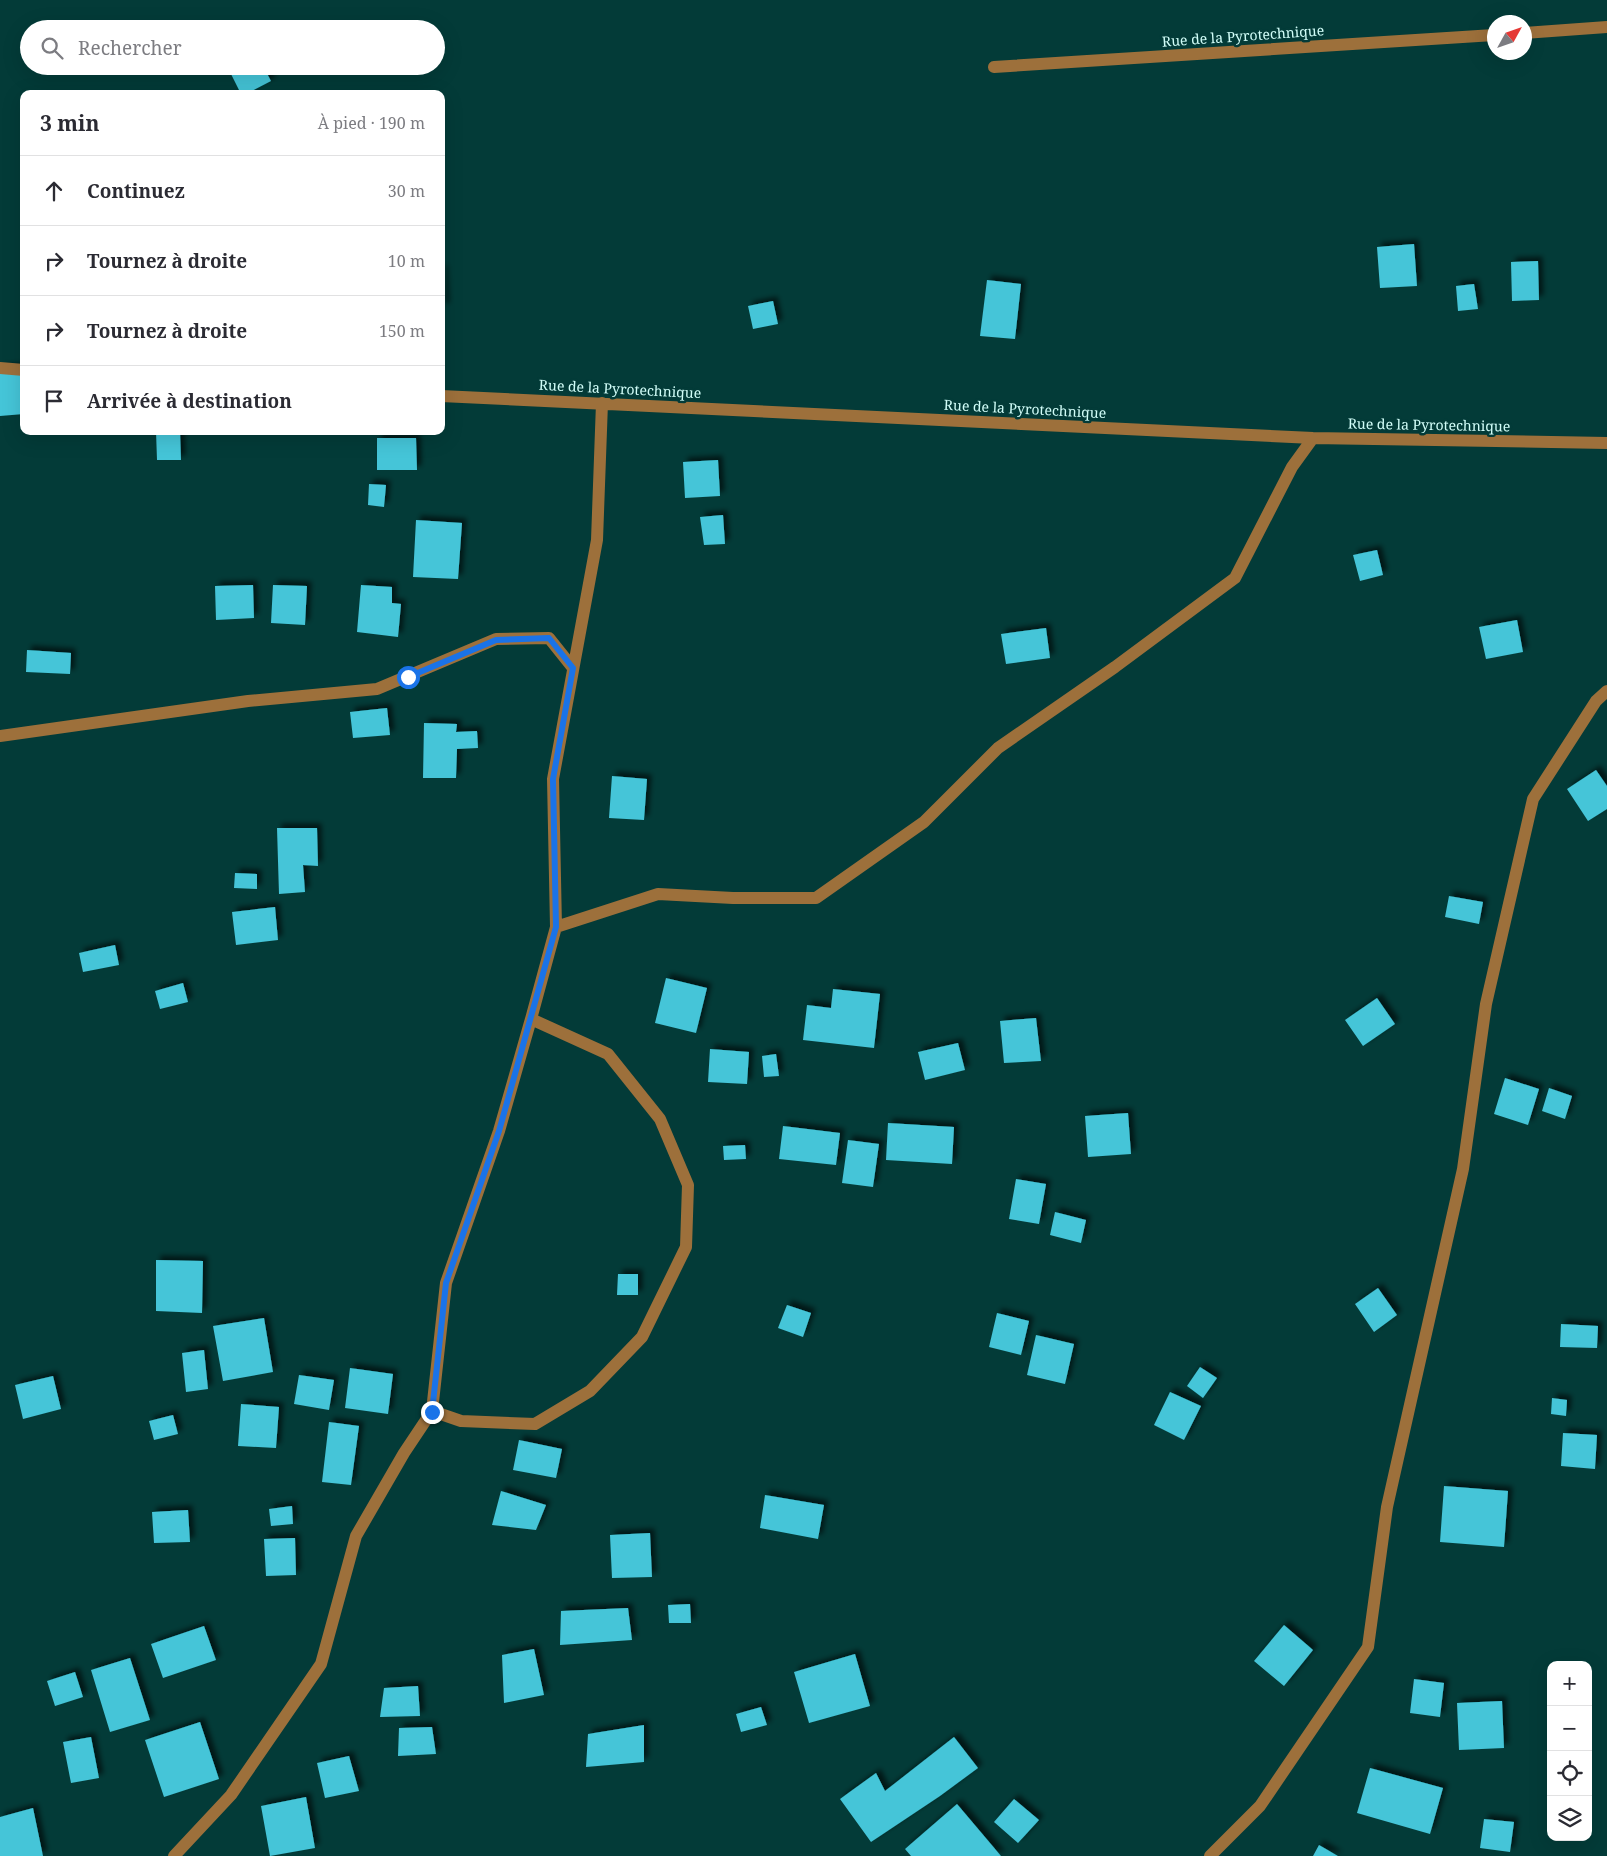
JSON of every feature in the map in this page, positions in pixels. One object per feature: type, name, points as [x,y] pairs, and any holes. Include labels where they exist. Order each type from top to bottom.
[{"type":"street","points":[[1532,32],[1607,27]]},
{"type":"street","name":"Rue de la Pyrotechnique","points":[[994,67],[1487,35]]},
{"type":"street","points":[[0,368],[20,370]]},
{"type":"street","name":"Rue de la Pyrotechnique","points":[[445,396],[1313,438],[1607,443]]},
{"type":"street","points":[[174,1856],[231,1795],[321,1664],[356,1536],[404,1453],[432,1412],[446,1283],[499,1131],[556,927],[553,779],[597,540],[602,403]]},
{"type":"street","points":[[556,927],[658,894],[733,898],[816,898],[924,822],[998,748],[1115,667],[1236,578],[1292,467],[1313,438]]},
{"type":"street","points":[[0,736],[248,701],[377,689],[496,640],[549,638],[573,668]]},
{"type":"street","points":[[1210,1856],[1260,1806],[1368,1647],[1387,1507],[1463,1169],[1486,1004],[1533,799],[1596,701],[1607,691]]},
{"type":"street","points":[[432,1412],[460,1421],[535,1424],[590,1391],[642,1336],[686,1247],[688,1185],[660,1119],[608,1054],[531,1019]]},
{"type":"building","points":[[232,75],[268,75],[271,81],[254,90],[239,90]]},
{"type":"building","points":[[1414,244],[1417,286],[1380,288],[1377,247]]},
{"type":"building","points":[[1538,261],[1539,300],[1512,301],[1511,262]]},
{"type":"building","points":[[987,280],[1021,284],[1015,339],[980,336]]},
{"type":"building","points":[[1474,284],[1478,309],[1458,311],[1456,286]]},
{"type":"building","points":[[773,301],[778,324],[753,329],[748,306]]},
{"type":"building","points":[[20,367],[20,414],[0,416],[0,369]]},
{"type":"building","points":[[156,435],[180,435],[181,460],[157,460]]},
{"type":"building","points":[[377,438],[416,438],[417,470],[377,470]]},
{"type":"building","points":[[718,460],[720,496],[685,498],[683,462]]},
{"type":"building","points":[[369,484],[386,485],[384,507],[368,505]]},
{"type":"building","points":[[723,515],[725,544],[704,545],[700,517]]},
{"type":"building","points":[[416,520],[462,523],[458,579],[413,577]]},
{"type":"building","points":[[1377,550],[1383,575],[1360,581],[1353,555]]},
{"type":"building","points":[[253,585],[254,618],[216,620],[215,586]]},
{"type":"building","points":[[273,585],[307,586],[305,625],[271,623]]},
{"type":"building","points":[[361,585],[392,587],[392,603],[401,604],[398,637],[357,632]]},
{"type":"building","points":[[1517,620],[1523,652],[1486,659],[1479,627]]},
{"type":"building","points":[[1046,628],[1050,658],[1006,664],[1001,634]]},
{"type":"building","points":[[27,650],[71,653],[70,674],[26,672]]},
{"type":"building","points":[[387,708],[390,735],[353,738],[350,712]]},
{"type":"building","points":[[424,723],[457,724],[456,732],[477,731],[478,748],[457,749],[456,778],[423,778]]},
{"type":"building","points":[[1596,770],[1607,786],[1607,809],[1588,821],[1567,789]]},
{"type":"building","points":[[612,776],[647,779],[644,820],[609,818]]},
{"type":"building","points":[[277,828],[317,828],[318,866],[303,865],[305,892],[279,894]]},
{"type":"building","points":[[235,873],[257,874],[257,889],[234,888]]},
{"type":"building","points":[[1449,896],[1483,902],[1479,924],[1445,917]]},
{"type":"building","points":[[275,907],[278,940],[236,945],[232,912]]},
{"type":"building","points":[[115,945],[119,965],[83,972],[79,953]]},
{"type":"building","points":[[666,978],[707,988],[696,1033],[655,1023]]},
{"type":"building","points":[[183,983],[188,1002],[160,1009],[155,991]]},
{"type":"building","points":[[833,989],[880,994],[874,1048],[803,1040],[807,1005],[831,1008]]},
{"type":"building","points":[[1377,998],[1395,1024],[1363,1046],[1345,1020]]},
{"type":"building","points":[[1036,1018],[1041,1061],[1004,1063],[1000,1021]]},
{"type":"building","points":[[958,1043],[965,1070],[925,1080],[918,1052]]},
{"type":"building","points":[[710,1049],[749,1052],[747,1084],[708,1082]]},
{"type":"building","points":[[776,1054],[779,1076],[764,1077],[762,1056]]},
{"type":"building","points":[[1505,1078],[1539,1089],[1528,1125],[1494,1114]]},
{"type":"building","points":[[1549,1088],[1572,1096],[1565,1119],[1542,1111]]},
{"type":"building","points":[[1128,1113],[1131,1154],[1088,1157],[1085,1116]]},
{"type":"building","points":[[888,1123],[954,1127],[952,1164],[886,1160]]},
{"type":"building","points":[[783,1126],[840,1133],[836,1165],[779,1159]]},
{"type":"building","points":[[848,1140],[879,1144],[873,1187],[842,1183]]},
{"type":"building","points":[[745,1145],[746,1159],[724,1160],[723,1146]]},
{"type":"building","points":[[1016,1179],[1046,1184],[1039,1224],[1009,1219]]},
{"type":"building","points":[[1055,1212],[1086,1220],[1081,1243],[1050,1235]]},
{"type":"building","points":[[156,1260],[203,1261],[202,1313],[156,1311]]},
{"type":"building","points":[[618,1274],[638,1274],[638,1295],[617,1295]]},
{"type":"building","points":[[1378,1288],[1397,1315],[1374,1332],[1355,1304]]},
{"type":"building","points":[[787,1305],[811,1313],[803,1337],[778,1328]]},
{"type":"building","points":[[997,1313],[1029,1321],[1021,1355],[989,1347]]},
{"type":"building","points":[[264,1318],[273,1372],[223,1381],[213,1326]]},
{"type":"building","points":[[1561,1324],[1598,1326],[1597,1348],[1560,1347]]},
{"type":"building","points":[[1036,1335],[1074,1344],[1065,1384],[1027,1375]]},
{"type":"building","points":[[204,1350],[208,1389],[186,1392],[182,1353]]},
{"type":"building","points":[[1200,1367],[1217,1378],[1203,1398],[1187,1386]]},
{"type":"building","points":[[350,1368],[393,1374],[388,1414],[345,1408]]},
{"type":"building","points":[[299,1375],[334,1380],[329,1410],[294,1404]]},
{"type":"building","points":[[53,1376],[61,1409],[23,1419],[15,1385]]},
{"type":"building","points":[[1170,1392],[1201,1406],[1184,1440],[1154,1425]]},
{"type":"building","points":[[1552,1398],[1567,1400],[1566,1416],[1551,1414]]},
{"type":"building","points":[[241,1404],[279,1407],[276,1448],[238,1446]]},
{"type":"building","points":[[173,1415],[178,1434],[154,1440],[149,1421]]},
{"type":"building","points":[[329,1422],[359,1426],[351,1485],[322,1482]]},
{"type":"building","points":[[1563,1433],[1597,1435],[1595,1469],[1561,1466]]},
{"type":"building","points":[[519,1440],[562,1449],[556,1478],[513,1470]]},
{"type":"building","points":[[1444,1486],[1508,1491],[1504,1547],[1440,1542]]},
{"type":"building","points":[[501,1491],[546,1505],[536,1530],[492,1525]]},
{"type":"building","points":[[765,1495],[824,1505],[818,1539],[760,1528]]},
{"type":"building","points":[[292,1506],[293,1524],[271,1526],[269,1509]]},
{"type":"building","points":[[188,1510],[190,1542],[154,1543],[152,1512]]},
{"type":"building","points":[[650,1533],[652,1577],[612,1578],[610,1535]]},
{"type":"building","points":[[295,1538],[296,1575],[266,1576],[264,1539]]},
{"type":"building","points":[[690,1604],[691,1623],[669,1623],[668,1605]]},
{"type":"building","points":[[628,1608],[632,1640],[560,1645],[561,1611]]},
{"type":"building","points":[[1284,1625],[1313,1650],[1284,1686],[1254,1661]]},
{"type":"building","points":[[204,1626],[216,1660],[163,1678],[151,1644]]},
{"type":"building","points":[[534,1649],[544,1695],[504,1703],[502,1655]]},
{"type":"building","points":[[855,1654],[870,1706],[809,1723],[794,1672]]},
{"type":"building","points":[[130,1658],[150,1720],[110,1732],[91,1670]]},
{"type":"building","points":[[75,1672],[83,1697],[55,1706],[47,1681]]},
{"type":"building","points":[[1414,1679],[1444,1683],[1440,1717],[1410,1713]]},
{"type":"building","points":[[418,1686],[420,1716],[380,1717],[384,1688]]},
{"type":"building","points":[[1502,1701],[1504,1748],[1459,1750],[1457,1703]]},
{"type":"building","points":[[761,1707],[767,1725],[741,1732],[736,1714]]},
{"type":"building","points":[[200,1722],[219,1779],[164,1797],[145,1740]]},
{"type":"building","points":[[644,1725],[644,1762],[586,1767],[588,1734]]},
{"type":"building","points":[[432,1727],[436,1754],[398,1756],[399,1728]]},
{"type":"building","points":[[91,1737],[99,1778],[71,1783],[63,1742]]},
{"type":"building","points":[[954,1737],[978,1768],[871,1842],[840,1799],[876,1773],[885,1791]]},
{"type":"building","points":[[349,1756],[359,1791],[325,1798],[317,1763]]},
{"type":"building","points":[[1370,1768],[1443,1788],[1430,1834],[1357,1813]]},
{"type":"building","points":[[306,1797],[315,1848],[270,1856],[261,1806]]},
{"type":"building","points":[[1014,1799],[1039,1820],[1018,1843],[994,1822]]},
{"type":"building","points":[[957,1804],[1001,1856],[911,1856],[905,1849]]},
{"type":"building","points":[[33,1808],[43,1856],[0,1856],[0,1817]]},
{"type":"building","points":[[1484,1819],[1514,1822],[1510,1852],[1480,1848]]},
{"type":"building","points":[[1319,1845],[1338,1856],[1313,1856]]},
{"type":"route","points":[[408,677],[496,640],[549,638],[573,668],[553,779],[556,927],[499,1131],[446,1283],[432,1412]]}]
